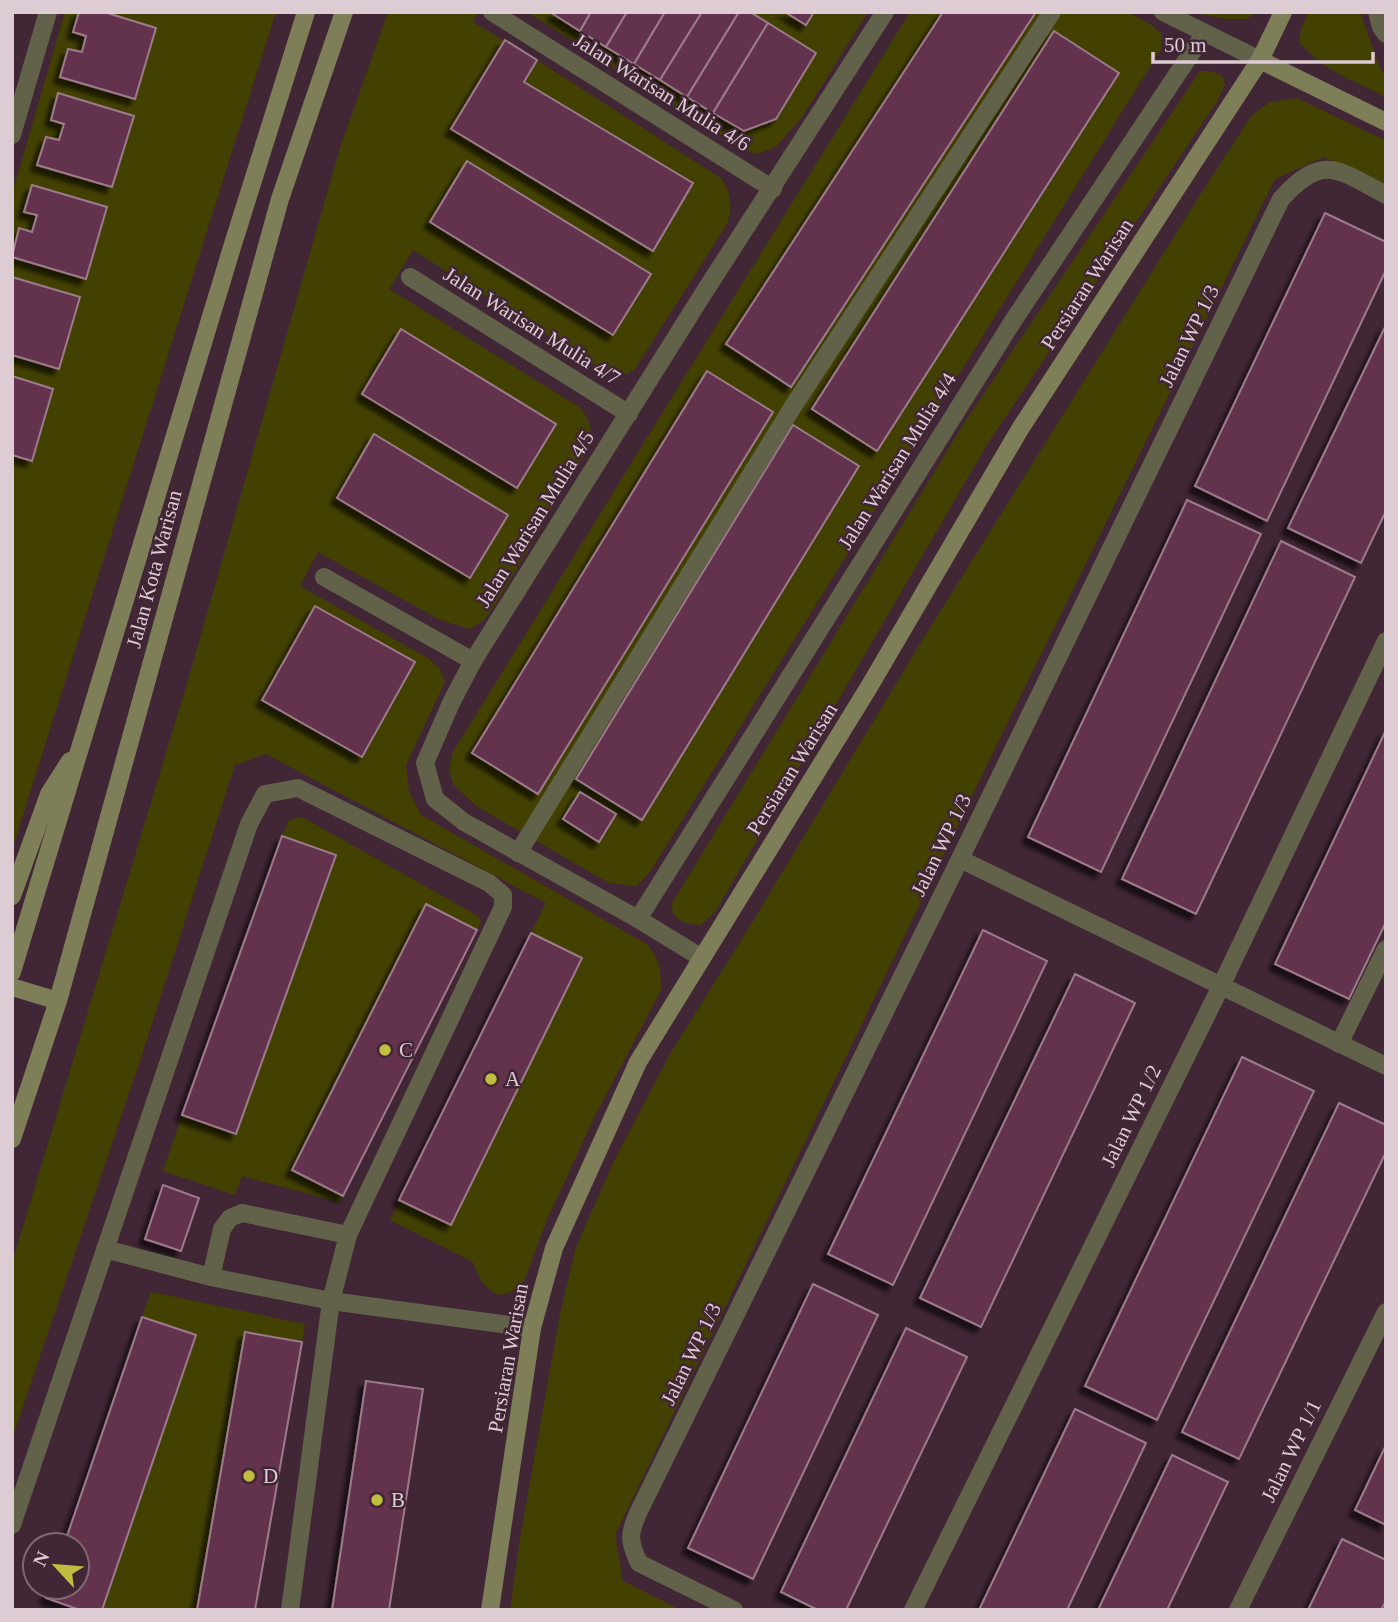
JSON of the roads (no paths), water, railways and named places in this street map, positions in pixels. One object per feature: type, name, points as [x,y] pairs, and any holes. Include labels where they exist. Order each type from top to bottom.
[{"type":"street","points":[[12,135],[48,12]]},
{"type":"street","name":"Jalan Kota Warisan","points":[[12,972],[306,12]]},
{"type":"street","name":"Jalan Kota Warisan","points":[[12,1139],[58,1001],[276,212],[344,12]]},
{"type":"street","name":"Jalan Warisan Mulia 4/6","points":[[492,12],[773,188]]},
{"type":"street","name":"Jalan Warisan Mulia 4/5","points":[[702,958],[638,919],[464,822],[435,799],[425,762],[473,661],[885,12]]},
{"type":"street","points":[[518,853],[792,408],[1052,12]]},
{"type":"street","points":[[1163,12],[1386,122]]},
{"type":"street","name":"Persiaran Warisan","points":[[491,1610],[533,1328],[554,1248],[638,1062],[869,687],[1020,429],[1260,60],[1283,12]]},
{"type":"street","points":[[1377,12],[1386,34]]},
{"type":"street","name":"Jalan Warisan Mulia 4/4","points":[[638,919],[998,344],[1205,34]]},
{"type":"street","name":"Jalan WP 1/3","points":[[734,1610],[639,1563],[632,1548],[630,1531],[639,1511],[1281,199],[1297,181],[1315,172],[1334,168],[1386,195]]},
{"type":"street","name":"Jalan Warisan Mulia 4/7","points":[[410,277],[629,414]]},
{"type":"street","points":[[324,577],[473,661]]},
{"type":"street","name":"Jalan WP 1/2","points":[[913,1610],[1221,986],[1386,641]]},
{"type":"street","points":[[12,896],[49,794],[81,744]]},
{"type":"street","points":[[12,1525],[249,824],[265,794],[298,788],[489,883],[503,895],[503,907],[348,1235],[331,1301],[290,1610]]},
{"type":"street","points":[[960,859],[1386,1066]]},
{"type":"street","points":[[1339,1044],[1386,949]]},
{"type":"street","points":[[12,987],[58,1001]]},
{"type":"street","points":[[211,1278],[222,1229],[230,1218],[242,1213],[348,1235]]},
{"type":"street","points":[[105,1249],[211,1278],[331,1301],[533,1328]]},
{"type":"street","name":"Jalan WP 1/1","points":[[1238,1610],[1386,1312]]},
{"type":"place","name":"C","points":[[385,1050]]},
{"type":"place","name":"A","points":[[491,1079]]},
{"type":"place","name":"D","points":[[249,1476]]},
{"type":"place","name":"B","points":[[377,1500]]}]
